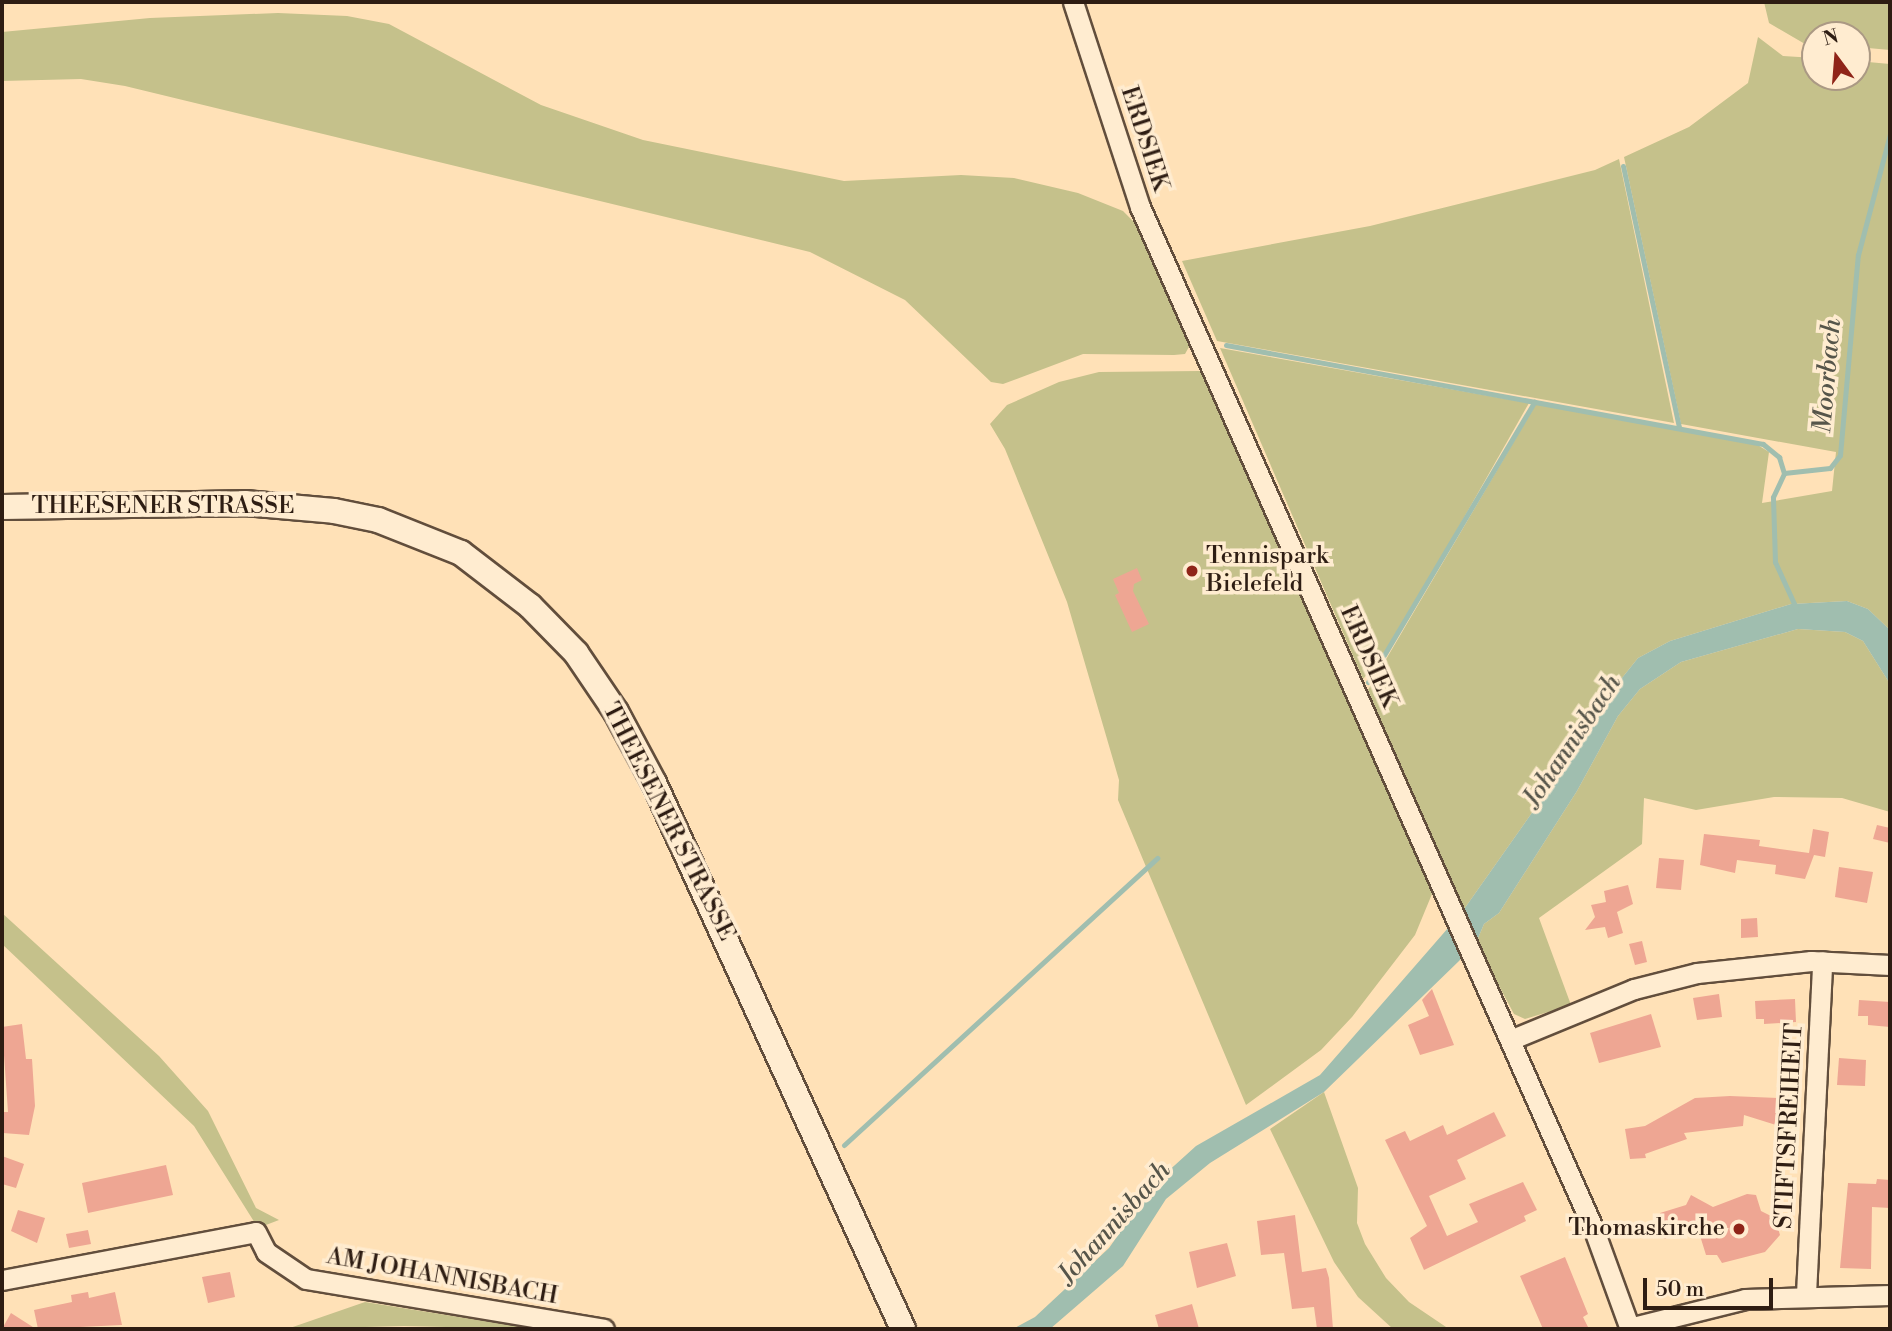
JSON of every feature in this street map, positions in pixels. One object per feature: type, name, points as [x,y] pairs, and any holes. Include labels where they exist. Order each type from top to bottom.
[{"type":"street","name":"ERDSIEK","points":[[1073,2],[1140,207],[1604,1255],[1629,1329]]},
{"type":"street","name":"THEESENER STRASSE","points":[[2,507],[245,503],[334,511],[378,520],[461,553],[530,606],[576,653],[616,712],[654,783],[903,1329]]},
{"type":"street","points":[[1510,1040],[1676,977],[1723,968],[1822,961],[1890,965]]},
{"type":"street","name":"STIFTSFREIHEIT","points":[[1806,1294],[1822,961]]},
{"type":"street","name":"AM JOHANNISBACH","points":[[2,1280],[256,1233],[266,1252],[306,1279],[604,1329]]},
{"type":"street","points":[[1629,1329],[1721,1303],[1806,1294],[1890,1295]]},
{"type":"shaded area","points":[[1764,2],[1890,2],[1890,50],[1871,48],[1871,21],[1801,21],[1801,42],[1769,23]]},
{"type":"shaded area","points":[[278,13],[347,16],[389,24],[541,105],[643,140],[844,181],[961,175],[1014,178],[1078,193],[1123,211],[1135,223],[1190,345],[1185,354],[1174,355],[1083,354],[1003,384],[991,382],[905,300],[810,252],[125,86],[81,79],[2,81],[2,32],[150,18]]},
{"type":"shaded area","points":[[1758,37],[1783,56],[1801,57],[1801,91],[1871,91],[1871,62],[1890,64],[1890,630],[1868,609],[1847,601],[1791,604],[1670,641],[1638,658],[1601,704],[1567,763],[1462,912],[1368,690],[1536,404],[1756,444],[1769,452],[1762,503],[1832,491],[1836,452],[1681,424],[1624,157],[1689,127],[1748,83]]},
{"type":"shaded area","points":[[1619,159],[1674,423],[1217,341],[1182,261],[1370,226],[1595,170]]},
{"type":"shaded area","points":[[1220,348],[1529,403],[1390,648],[1363,679]]},
{"type":"shaded area","points":[[1200,371],[1368,741],[1432,894],[1415,935],[1352,1017],[1321,1050],[1246,1105],[1118,800],[1119,780],[1067,602],[1005,449],[990,424],[1007,405],[1059,382],[1099,372]]},
{"type":"shaded area","points":[[1847,601],[1868,609],[1890,630],[1890,684],[1863,641],[1845,632],[1798,629],[1681,662],[1640,689],[1618,716],[1577,791],[1499,913],[1484,924],[1476,943],[1459,961],[1324,1092],[1210,1163],[1166,1199],[1123,1266],[1050,1329],[1013,1329],[1035,1317],[1109,1248],[1154,1184],[1196,1146],[1320,1075],[1462,912],[1567,763],[1601,704],[1638,658],[1670,641],[1791,604]]},
{"type":"shaded area","points":[[1798,629],[1845,632],[1863,641],[1890,684],[1890,812],[1842,798],[1774,797],[1696,810],[1644,798],[1642,844],[1539,918],[1571,1005],[1525,1019],[1514,1014],[1476,943],[1484,924],[1499,913],[1577,791],[1618,716],[1640,689],[1681,662]]},
{"type":"shaded area","points":[[2,913],[159,1056],[208,1111],[256,1208],[279,1220],[258,1228],[194,1126],[2,944]]},
{"type":"shaded area","points":[[1324,1092],[1358,1188],[1357,1223],[1365,1244],[1386,1278],[1409,1302],[1449,1329],[1393,1329],[1358,1297],[1334,1262],[1270,1129]]},
{"type":"shaded area","points":[[365,1302],[534,1329],[404,1326],[287,1329]]},
{"type":"building","points":[[1137,568],[1142,580],[1134,584],[1133,591],[1149,624],[1132,632],[1115,595],[1119,593],[1113,579]]},
{"type":"building","points":[[1877,825],[1890,828],[1890,843],[1873,839]]},
{"type":"building","points":[[1813,829],[1829,832],[1825,857],[1814,855],[1805,879],[1775,874],[1776,865],[1737,860],[1735,873],[1700,865],[1704,834],[1760,840],[1759,846],[1809,853]]},
{"type":"building","points":[[1659,858],[1684,860],[1681,890],[1656,888]]},
{"type":"building","points":[[1839,867],[1873,872],[1867,903],[1835,897]]},
{"type":"building","points":[[1628,885],[1633,904],[1617,912],[1623,933],[1608,938],[1605,927],[1585,930],[1595,917],[1591,905],[1606,902],[1604,891]]},
{"type":"building","points":[[1757,918],[1758,937],[1741,938],[1741,919]]},
{"type":"building","points":[[1642,941],[1647,962],[1635,965],[1629,944]]},
{"type":"building","points":[[1432,989],[1454,1045],[1420,1055],[1408,1025],[1429,1016],[1422,1000]]},
{"type":"building","points":[[1719,994],[1722,1017],[1697,1020],[1693,998]]},
{"type":"building","points":[[1795,999],[1796,1022],[1764,1024],[1764,1019],[1756,1019],[1755,1001]]},
{"type":"building","points":[[1859,1000],[1890,1002],[1890,1027],[1868,1025],[1868,1016],[1858,1016]]},
{"type":"building","points":[[1651,1014],[1661,1047],[1599,1063],[1590,1033]]},
{"type":"building","points":[[22,1024],[26,1059],[32,1059],[35,1106],[29,1135],[3,1133],[4,1112],[8,1112],[2,1027]]},
{"type":"building","points":[[1839,1058],[1866,1060],[1865,1086],[1837,1085]]},
{"type":"building","points":[[1695,1098],[1778,1098],[1777,1103],[1788,1103],[1786,1128],[1744,1115],[1743,1126],[1684,1133],[1687,1139],[1645,1154],[1646,1158],[1630,1159],[1625,1129],[1645,1126]]},
{"type":"building","points":[[1494,1112],[1506,1136],[1457,1160],[1466,1179],[1429,1196],[1447,1236],[1478,1222],[1469,1204],[1523,1182],[1537,1210],[1524,1216],[1526,1221],[1424,1270],[1410,1238],[1427,1226],[1385,1140],[1405,1131],[1410,1141],[1443,1125],[1447,1135]]},
{"type":"building","points":[[2,1156],[24,1164],[16,1188],[2,1184]]},
{"type":"building","points":[[166,1165],[173,1195],[88,1213],[82,1183]]},
{"type":"building","points":[[1877,1179],[1890,1180],[1890,1208],[1872,1207],[1871,1269],[1840,1268],[1848,1183],[1876,1184]]},
{"type":"building","name":"Thomaskirche","points":[[1747,1194],[1756,1195],[1761,1211],[1775,1218],[1780,1235],[1765,1252],[1722,1263],[1717,1255],[1706,1255],[1697,1226],[1665,1239],[1658,1235],[1660,1213],[1686,1205],[1691,1195],[1713,1207]]},
{"type":"building","points":[[18,1210],[45,1218],[37,1243],[11,1231]]},
{"type":"building","points":[[1295,1215],[1302,1272],[1326,1268],[1333,1329],[1317,1329],[1314,1307],[1292,1309],[1284,1253],[1261,1255],[1257,1221]]},
{"type":"building","points":[[88,1230],[91,1244],[69,1248],[66,1234]]},
{"type":"building","points":[[1227,1243],[1236,1276],[1197,1288],[1189,1252]]},
{"type":"building","points":[[1565,1257],[1588,1314],[1583,1317],[1589,1329],[1543,1329],[1520,1276]]},
{"type":"building","points":[[230,1272],[235,1297],[208,1303],[202,1277]]},
{"type":"building","points":[[88,1292],[89,1298],[115,1292],[122,1325],[38,1329],[34,1310],[72,1302],[71,1295]]},
{"type":"building","points":[[1192,1304],[1199,1329],[1159,1329],[1155,1315]]},
{"type":"building","points":[[11,1313],[36,1329],[2,1329]]},
{"type":"waterway","name":"Moorbach","points":[[1797,610],[1775,562],[1773,497],[1784,473],[1830,468],[1840,455],[1858,255],[1890,134]]},
{"type":"waterway","points":[[1623,166],[1679,428]]},
{"type":"waterway","points":[[1226,345],[1763,444],[1779,457],[1784,473]]},
{"type":"waterway","points":[[1368,682],[1534,402]]},
{"type":"waterway","points":[[844,1145],[1157,858]]},
{"type":"place","name":"Tennispark Bielefeld","points":[[1192,571]]},
{"type":"place","name":"Thomaskirche","points":[[1739,1229]]},
{"type":"water label","name":"Johannisbach","points":[[1573,741]]},
{"type":"water label","name":"Johannisbach","points":[[1115,1223]]}]
